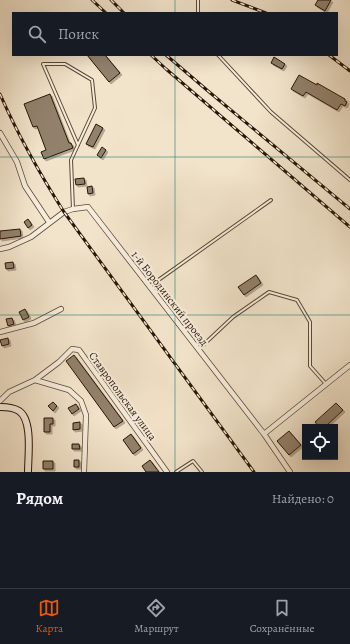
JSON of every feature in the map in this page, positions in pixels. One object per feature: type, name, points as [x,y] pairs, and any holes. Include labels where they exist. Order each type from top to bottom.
[{"type":"street","points":[[0,134],[17,162],[25,186],[49,222]]},
{"type":"street","name":"1-й Бородинский проезд","points":[[0,249],[9,247],[31,236],[62,213],[88,206],[264,434],[290,472]]},
{"type":"street","points":[[0,332],[34,323],[61,309]]},
{"type":"street","name":"Ставропольская улица","points":[[0,401],[9,392],[36,380],[59,362],[72,349],[79,350],[167,472]]},
{"type":"street","points":[[264,434],[350,365]]},
{"type":"street","points":[[36,380],[69,390],[81,401],[86,416],[84,472]]},
{"type":"street","points":[[0,407],[11,407],[19,411],[27,422],[28,472]]},
{"type":"lane","points":[[198,0],[198,12]]},
{"type":"lane","points":[[219,56],[271,112],[350,180]]},
{"type":"lane","points":[[74,209],[71,160],[78,146],[95,108],[92,80],[65,64],[43,64],[78,146]]},
{"type":"lane","points":[[149,286],[271,200]]},
{"type":"lane","points":[[198,350],[234,317],[269,292],[297,300],[310,322],[310,366],[326,384]]},
{"type":"lane","points":[[176,472],[193,460],[202,472]]},
{"type":"building","points":[[318,0],[331,0],[325,11],[315,5]]},
{"type":"building","points":[[88,56],[106,56],[120,73],[109,82]]},
{"type":"building","points":[[274,57],[285,64],[282,69],[271,63]]},
{"type":"building","points":[[299,75],[317,85],[317,83],[345,99],[347,102],[345,106],[341,104],[337,110],[306,92],[303,96],[291,89]]},
{"type":"building","points":[[50,94],[69,143],[71,143],[73,148],[44,159],[41,152],[46,150],[37,126],[33,127],[24,104]]},
{"type":"building","points":[[96,124],[103,128],[93,147],[86,144]]},
{"type":"building","points":[[102,147],[106,150],[101,158],[97,155]]},
{"type":"building","points":[[84,178],[85,184],[76,185],[75,179]]},
{"type":"building","points":[[92,186],[93,193],[88,194],[87,187]]},
{"type":"building","points":[[28,219],[32,225],[28,228],[24,222]]},
{"type":"building","points":[[20,229],[21,236],[0,239],[0,231]]},
{"type":"building","points":[[13,262],[14,268],[6,269],[5,263]]},
{"type":"building","points":[[256,275],[261,283],[244,295],[238,287]]},
{"type":"building","points":[[25,309],[29,317],[23,320],[19,312]]},
{"type":"building","points":[[12,318],[14,324],[8,326],[6,319]]},
{"type":"building","points":[[8,338],[9,344],[2,346],[0,340]]},
{"type":"building","points":[[74,355],[123,421],[114,427],[66,361]]},
{"type":"building","points":[[53,402],[57,406],[53,411],[48,406]]},
{"type":"building","points":[[336,403],[343,410],[328,424],[317,424],[315,422]]},
{"type":"building","points":[[76,404],[79,409],[72,414],[68,408]]},
{"type":"building","points":[[44,418],[53,418],[53,424],[50,424],[50,432],[44,432]]},
{"type":"building","points":[[80,422],[80,429],[73,430],[73,423]]},
{"type":"building","points":[[289,431],[301,445],[289,455],[277,441]]},
{"type":"building","points":[[131,434],[141,448],[133,454],[123,440]]},
{"type":"building","points":[[72,444],[79,444],[80,449],[72,449]]},
{"type":"building","points":[[74,460],[79,460],[79,467],[74,467]]},
{"type":"building","points":[[150,460],[159,472],[146,472],[142,466]]},
{"type":"building","points":[[43,461],[53,461],[53,469],[43,469]]},
{"type":"railway","points":[[92,0],[105,12]]},
{"type":"railway","points":[[111,0],[123,12]]},
{"type":"railway","points":[[232,0],[263,12]]},
{"type":"railway","points":[[152,56],[350,227]]},
{"type":"railway","points":[[167,56],[350,209]]},
{"type":"railway","points":[[330,56],[350,71]]},
{"type":"railway","points":[[0,94],[30,154],[64,212],[254,472]]}]
